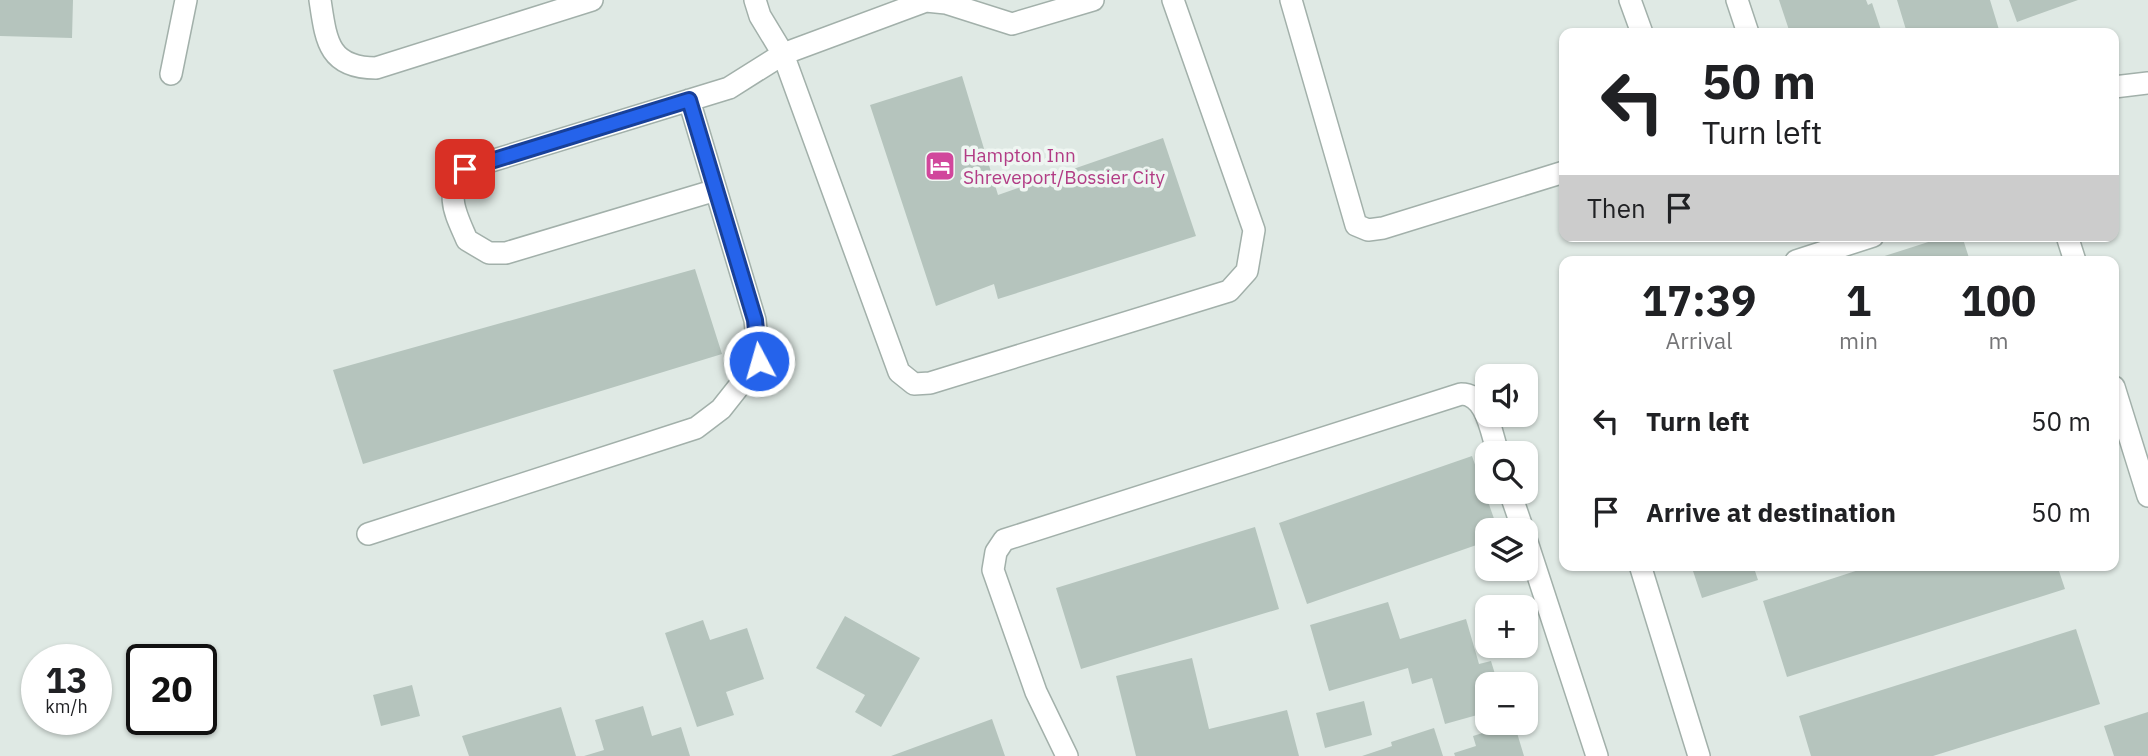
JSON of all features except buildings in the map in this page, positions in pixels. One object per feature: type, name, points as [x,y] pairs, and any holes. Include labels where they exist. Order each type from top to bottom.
[{"type":"lane","points":[[171,74],[187,0]]},
{"type":"lane","points":[[320,0],[332,50],[343,63],[358,68],[376,68],[592,0]]},
{"type":"lane","points":[[755,0],[760,16],[783,54],[898,372],[914,384],[930,383],[1229,290],[1247,271],[1254,230],[1173,0]]},
{"type":"lane","points":[[716,190],[506,253],[489,253],[467,240],[458,219],[452,193],[455,182],[465,169],[729,88],[783,54],[926,1],[946,3],[1013,24],[1093,0]]},
{"type":"lane","points":[[1291,0],[1356,225],[1368,230],[1383,228],[1559,174]]},
{"type":"lane","points":[[1630,0],[1640,28]]},
{"type":"lane","points":[[1737,0],[1746,28]]},
{"type":"lane","points":[[2119,86],[2148,83]]},
{"type":"lane","points":[[368,534],[696,428],[721,408],[759,361],[755,320],[689,100]]},
{"type":"lane","points":[[1811,256],[1855,242]]},
{"type":"lane","points":[[1067,756],[1036,692],[993,570],[996,552],[1004,540],[1461,394],[1472,394],[1479,400],[1494,441]]},
{"type":"lane","points":[[2119,403],[2148,496]]},
{"type":"lane","points":[[1642,571],[1699,756]]},
{"type":"lane","points":[[1538,576],[1597,756]]},
{"type":"place","name":"Hampton Inn Shreveport/Bossier City","points":[[940,166]]},
{"type":"route","points":[[465,169],[689,100],[755,320],[759,361]]}]
